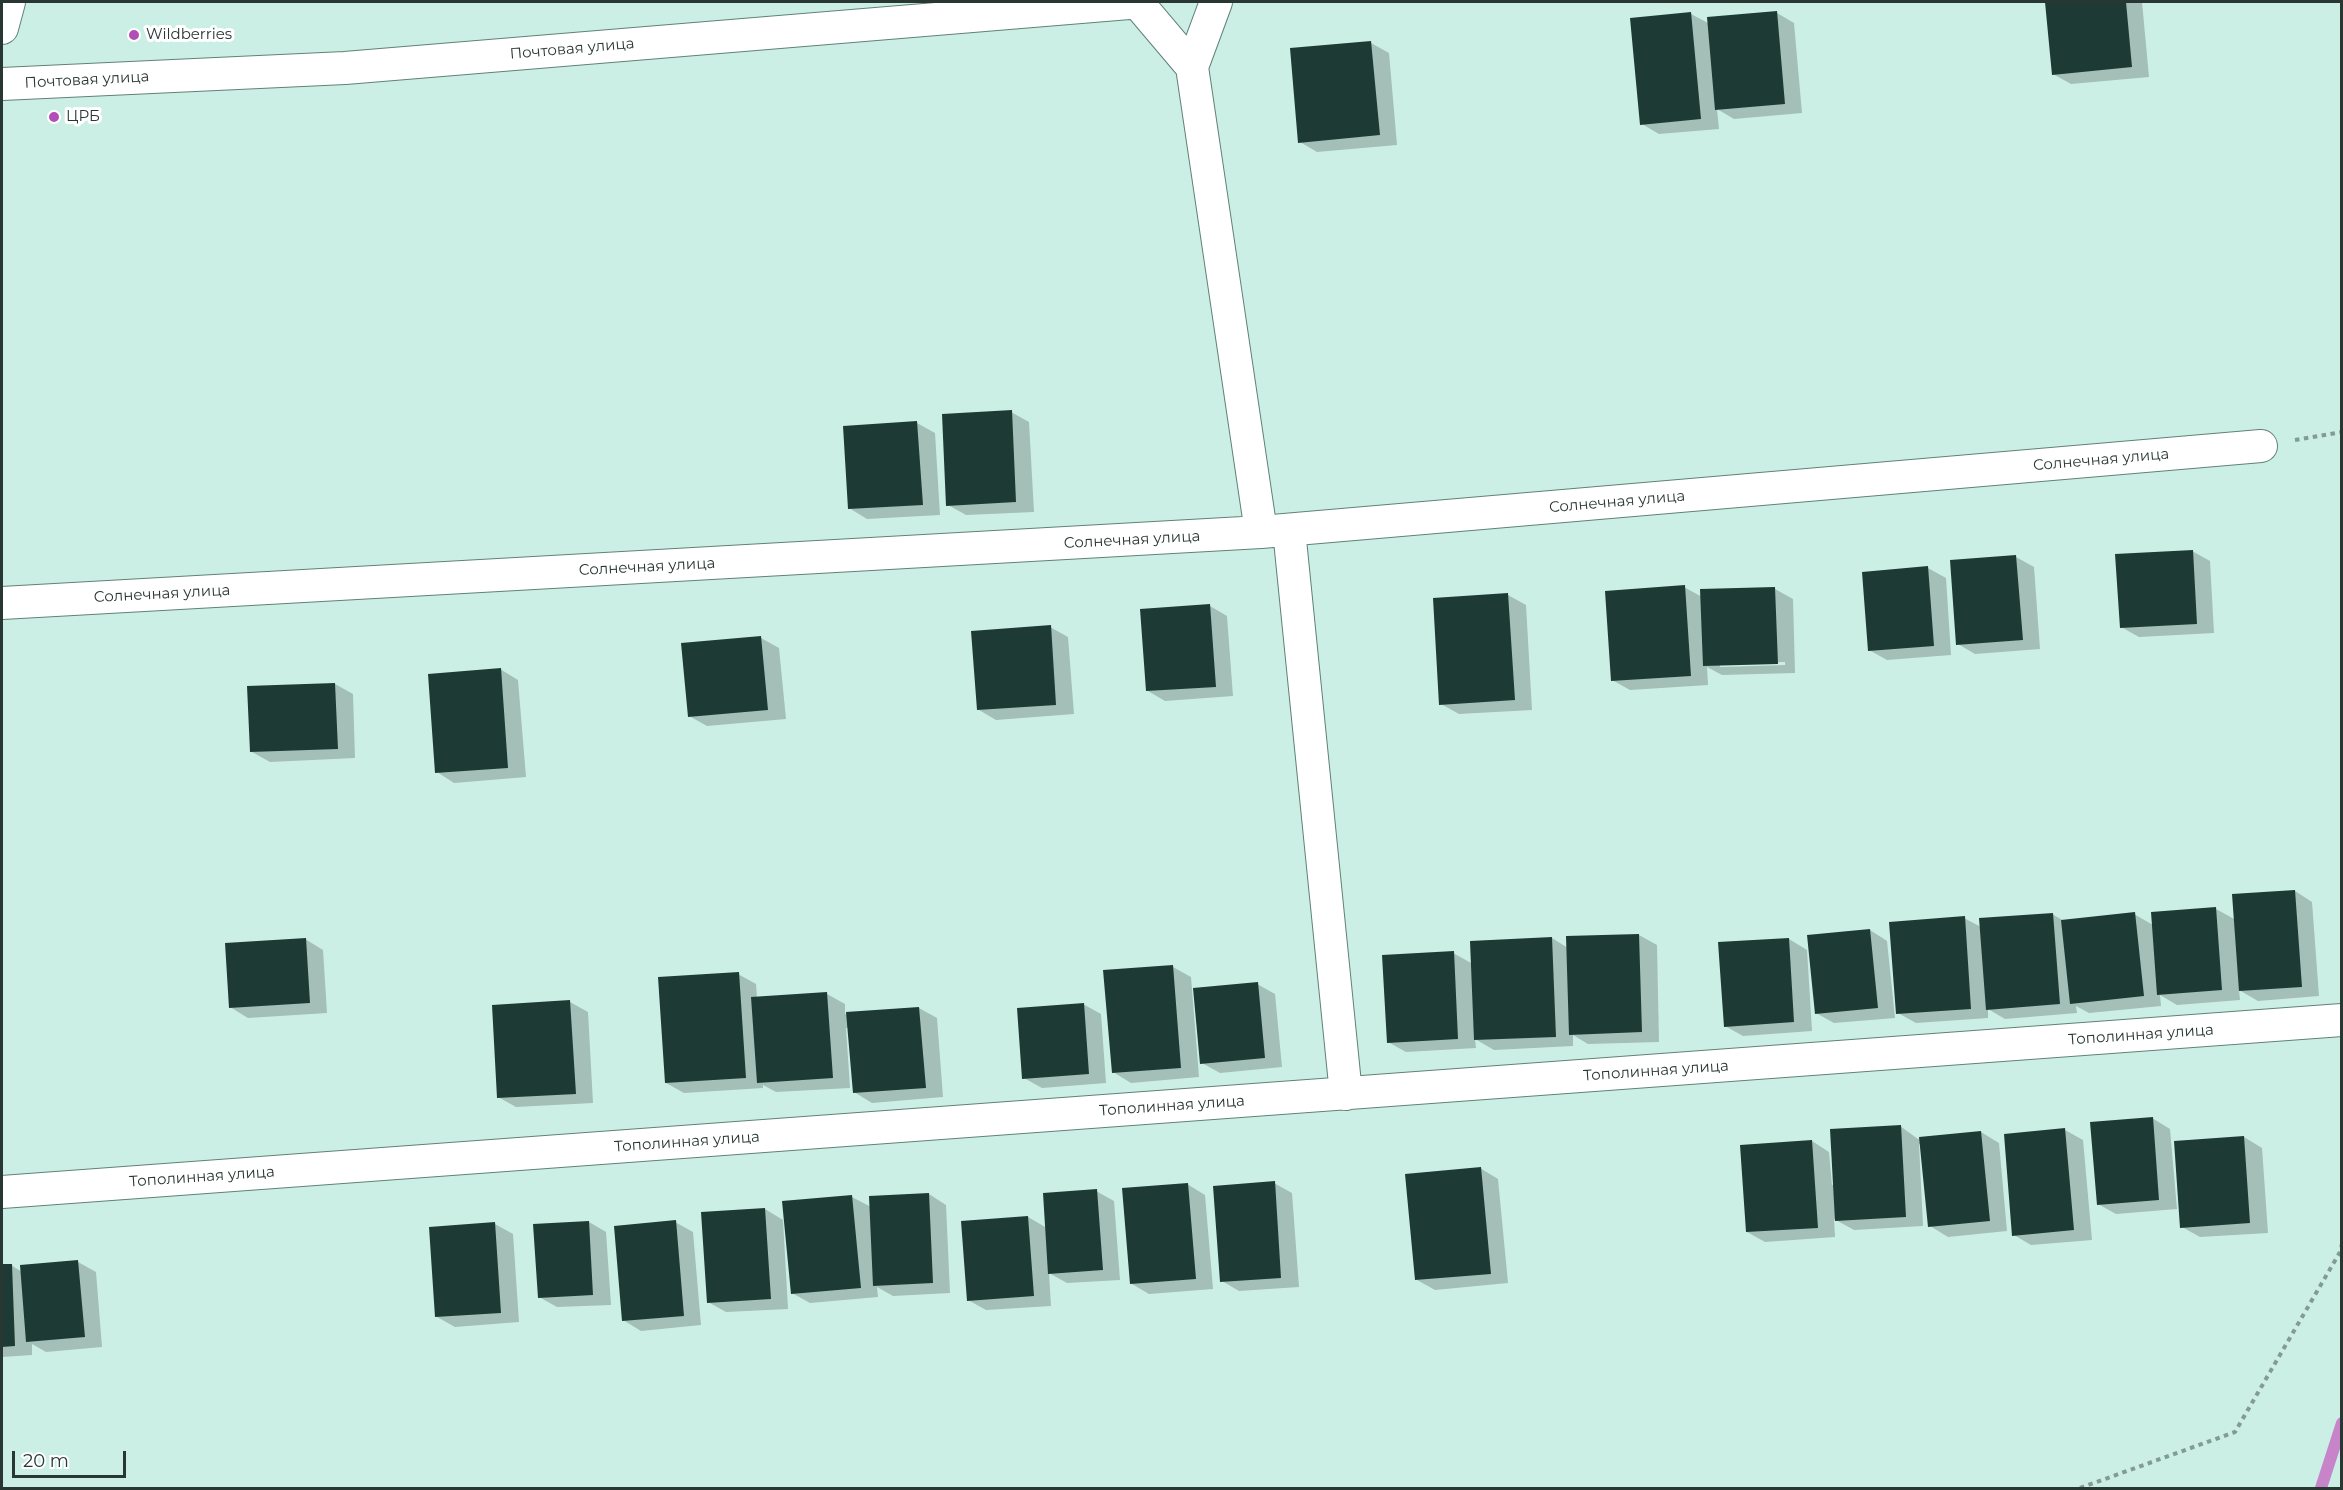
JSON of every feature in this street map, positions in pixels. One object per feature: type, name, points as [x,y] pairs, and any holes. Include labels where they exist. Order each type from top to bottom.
[{"type":"street","points":[[2,28],[9,2]]},
{"type":"street","points":[[1137,2],[1192,68]]},
{"type":"street","name":"Почтовая улица","points":[[2,84],[345,68],[1142,2]]},
{"type":"street","points":[[1216,2],[1192,68],[1202,144],[1275,531],[1346,1094]]},
{"type":"street","name":"Солнечная улица","points":[[2,603],[1275,531],[2261,447]]},
{"type":"street","name":"Тополинная улица","points":[[2,1192],[2342,1020]]},
{"type":"path","points":[[2261,447],[2342,432]]},
{"type":"path","points":[[2080,1488],[2235,1432],[2340,1252],[2342,1244]]},
{"type":"building","points":[[2045,2],[2126,2],[2132,67],[2052,75]]},
{"type":"building","points":[[1777,11],[1785,104],[1715,110],[1707,17]]},
{"type":"building","points":[[1691,12],[1701,119],[1640,125],[1630,18]]},
{"type":"building","points":[[1371,41],[1380,135],[1298,143],[1290,48]]},
{"type":"building","points":[[1012,410],[1016,502],[946,506],[942,414]]},
{"type":"building","points":[[917,421],[923,505],[848,509],[843,426]]},
{"type":"building","points":[[2193,550],[2197,624],[2120,628],[2115,554]]},
{"type":"building","points":[[2016,555],[2023,640],[1956,645],[1950,560]]},
{"type":"building","points":[[1928,566],[1934,646],[1868,651],[1862,572]]},
{"type":"building","points":[[1685,585],[1691,676],[1611,681],[1605,591]]},
{"type":"building","points":[[1775,587],[1778,664],[1703,666],[1700,589]]},
{"type":"building","points":[[1508,593],[1515,700],[1439,705],[1433,598]]},
{"type":"building","points":[[1210,604],[1216,687],[1146,691],[1140,609]]},
{"type":"building","points":[[1051,625],[1056,705],[977,710],[971,631]]},
{"type":"building","points":[[761,636],[768,710],[688,717],[681,643]]},
{"type":"building","points":[[501,668],[508,768],[435,773],[428,674]]},
{"type":"building","points":[[335,683],[338,749],[250,752],[247,686]]},
{"type":"building","points":[[2295,890],[2302,987],[2239,991],[2232,894]]},
{"type":"building","points":[[2216,907],[2222,990],[2157,995],[2151,912]]},
{"type":"building","points":[[2135,912],[2144,996],[2070,1004],[2061,920]]},
{"type":"building","points":[[2053,913],[2060,1004],[1986,1010],[1979,918]]},
{"type":"building","points":[[1965,916],[1971,1009],[1896,1014],[1889,922]]},
{"type":"building","points":[[1870,929],[1878,1008],[1815,1014],[1807,935]]},
{"type":"building","points":[[1639,934],[1642,1032],[1569,1035],[1566,936]]},
{"type":"building","points":[[1552,937],[1556,1037],[1474,1040],[1470,941]]},
{"type":"building","points":[[306,938],[310,1003],[229,1008],[225,943]]},
{"type":"building","points":[[1789,938],[1794,1022],[1724,1027],[1718,942]]},
{"type":"building","points":[[1454,951],[1458,1039],[1387,1043],[1382,955]]},
{"type":"building","points":[[1173,965],[1181,1068],[1112,1073],[1103,970]]},
{"type":"building","points":[[739,972],[746,1078],[665,1083],[658,977]]},
{"type":"building","points":[[1258,982],[1265,1058],[1200,1064],[1193,988]]},
{"type":"building","points":[[827,992],[833,1078],[757,1083],[751,997]]},
{"type":"building","points":[[570,1000],[576,1094],[497,1098],[492,1005]]},
{"type":"building","points":[[1084,1003],[1089,1074],[1022,1079],[1017,1008]]},
{"type":"building","points":[[919,1007],[926,1088],[853,1093],[846,1012]]},
{"type":"building","points":[[2153,1117],[2159,1200],[2097,1205],[2090,1122]]},
{"type":"building","points":[[1901,1125],[1906,1217],[1835,1221],[1830,1129]]},
{"type":"building","points":[[2065,1128],[2074,1230],[2012,1236],[2004,1134]]},
{"type":"building","points":[[1981,1131],[1990,1221],[1928,1227],[1919,1137]]},
{"type":"building","points":[[2244,1136],[2250,1223],[2180,1228],[2174,1141]]},
{"type":"building","points":[[1812,1140],[1818,1228],[1746,1232],[1740,1145]]},
{"type":"building","points":[[1481,1167],[1491,1274],[1415,1280],[1405,1174]]},
{"type":"building","points":[[1275,1181],[1281,1278],[1220,1282],[1213,1186]]},
{"type":"building","points":[[1188,1183],[1196,1279],[1130,1284],[1122,1188]]},
{"type":"building","points":[[1097,1189],[1103,1270],[1048,1274],[1043,1193]]},
{"type":"building","points":[[929,1193],[933,1283],[873,1286],[869,1196]]},
{"type":"building","points":[[852,1195],[861,1288],[791,1294],[782,1201]]},
{"type":"building","points":[[765,1208],[771,1299],[707,1303],[701,1212]]},
{"type":"building","points":[[1028,1216],[1034,1296],[967,1301],[961,1221]]},
{"type":"building","points":[[676,1220],[684,1316],[622,1321],[614,1226]]},
{"type":"building","points":[[589,1221],[593,1295],[538,1298],[533,1224]]},
{"type":"building","points":[[495,1222],[501,1313],[435,1317],[429,1227]]},
{"type":"building","points":[[78,1260],[85,1337],[26,1342],[20,1265]]},
{"type":"building","points":[[2,1264],[12,1264],[15,1346],[2,1347]]},
{"type":"waterway","points":[[2321,1488],[2342,1423]]},
{"type":"place","name":"Wildberries","points":[[134,35]]},
{"type":"place","name":"ЦРБ","points":[[54,117]]}]
